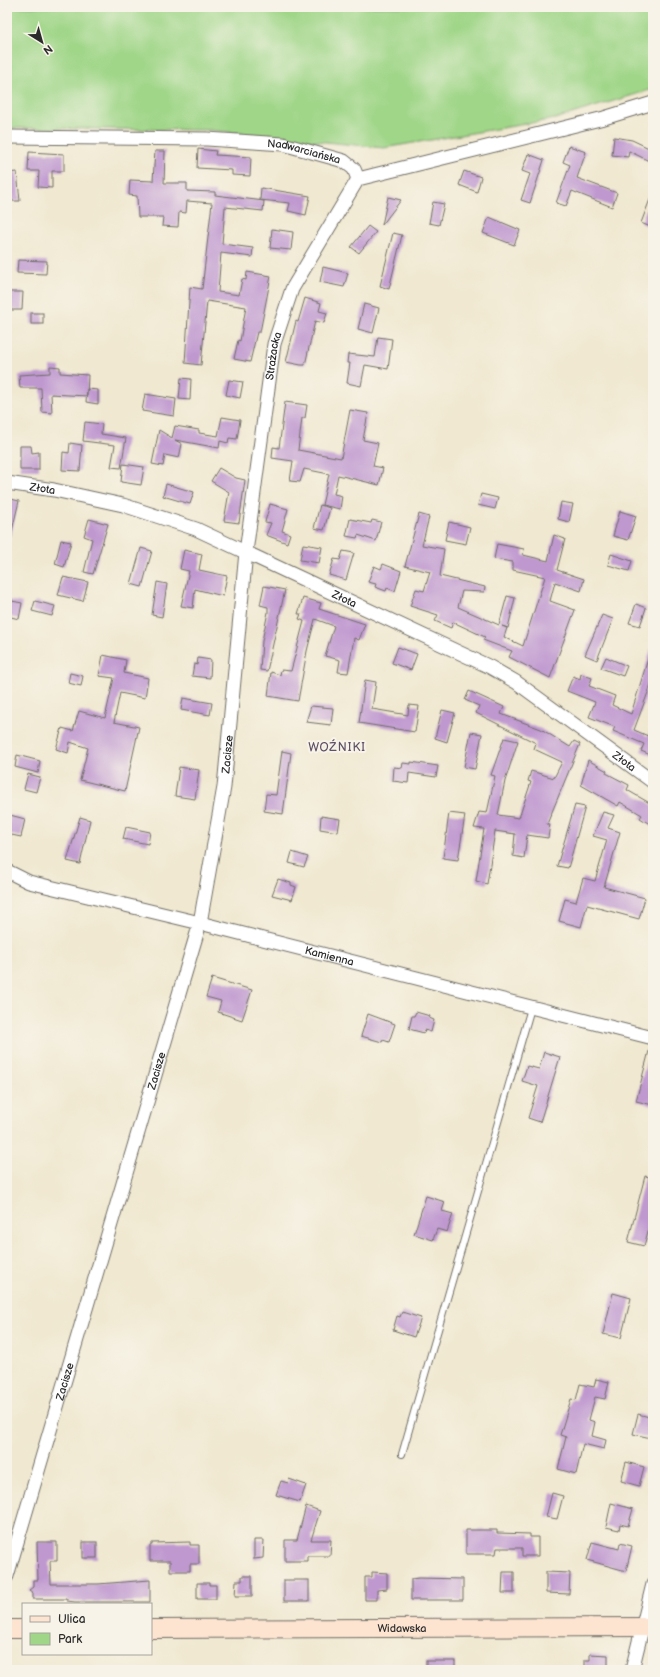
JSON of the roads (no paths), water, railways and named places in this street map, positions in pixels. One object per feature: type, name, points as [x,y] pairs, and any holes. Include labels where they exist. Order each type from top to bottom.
[{"type":"street","points":[[358,179],[604,118],[653,103]]},
{"type":"street","name":"Nadwarciańska","points":[[7,137],[207,139],[283,144],[344,161],[354,169],[358,179]]},
{"type":"street","name":"Strażacka","points":[[246,552],[274,344],[280,323],[296,283],[358,179]]},
{"type":"street","name":"Złota","points":[[7,483],[54,490],[123,504],[196,528],[490,668],[516,682],[653,782]]},
{"type":"street","name":"Zacisze","points":[[7,1576],[200,923],[224,787],[246,552]]},
{"type":"street","name":"Kamienna","points":[[7,871],[29,882],[200,923],[653,1038]]},
{"type":"street","points":[[632,1670],[648,1627],[653,1584]]},
{"type":"street","name":"Widawska","points":[[152,1629],[648,1627]]},
{"type":"street","points":[[7,1629],[22,1629]]},
{"type":"lane","points":[[402,1454],[531,1008]]},
{"type":"district","name":"WOŹNIKI","points":[[337,747]]}]
